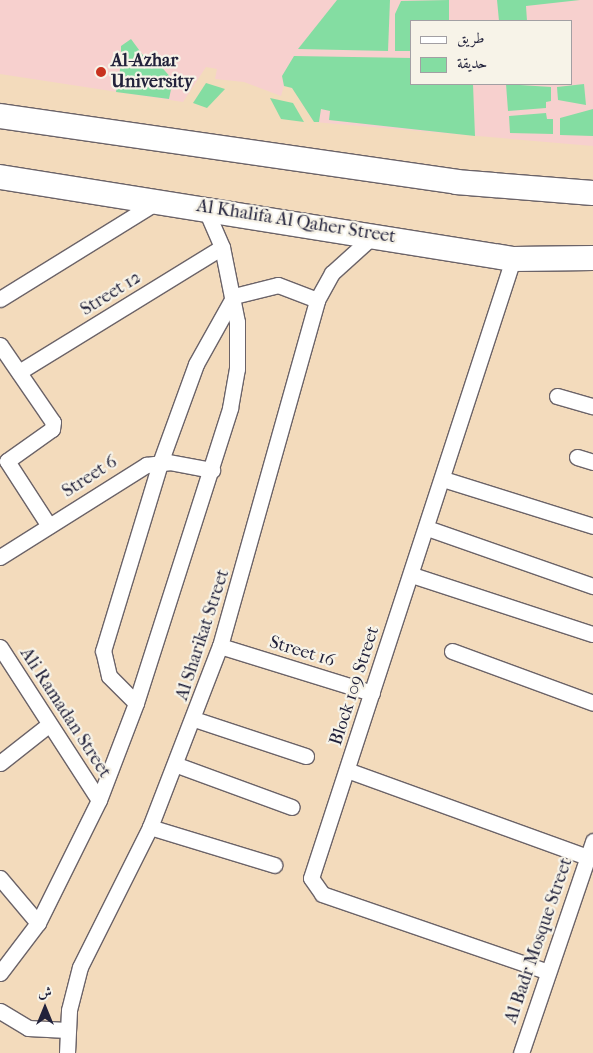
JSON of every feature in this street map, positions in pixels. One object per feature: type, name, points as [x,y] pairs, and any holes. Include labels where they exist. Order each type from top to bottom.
[{"type":"main road","points":[[1,117],[456,182],[593,194]]},
{"type":"main road","name":"Al Khalifa Al Qaher Street","points":[[0,177],[375,234],[513,259],[593,258]]},
{"type":"street","points":[[0,299],[159,201]]},
{"type":"street","points":[[0,973],[38,923],[99,800],[136,703],[212,470],[237,369],[234,296],[222,247],[205,208]]},
{"type":"street","name":"Al Sharikat Street","points":[[67,1053],[67,1030],[80,967],[150,827],[177,765],[220,646],[317,300],[332,273],[375,234]]},
{"type":"street","name":"Street 12","points":[[19,372],[222,247]]},
{"type":"street","name":"Block 109 Street","points":[[513,259],[412,574],[311,878],[316,891],[548,972]]},
{"type":"street","points":[[136,703],[109,676],[104,651],[160,463],[196,364],[234,296],[278,285],[317,300]]},
{"type":"street","points":[[0,345],[54,426],[9,456],[7,463],[49,526]]},
{"type":"street","points":[[557,396],[593,406]]},
{"type":"street","points":[[577,457],[593,462]]},
{"type":"street","name":"Street 6","points":[[0,557],[134,470],[160,463],[212,470]]},
{"type":"street","points":[[443,479],[593,526]]},
{"type":"street","points":[[427,528],[593,586]]},
{"type":"street","points":[[412,574],[593,634]]},
{"type":"street","name":"Street 16","points":[[220,646],[372,693]]},
{"type":"street","name":"Ali Ramadan Street","points":[[0,647],[48,726],[99,800]]},
{"type":"street","points":[[452,651],[593,703]]},
{"type":"street","points":[[194,719],[306,756]]},
{"type":"street","points":[[0,763],[48,726]]},
{"type":"street","points":[[177,765],[292,807]]},
{"type":"street","points":[[347,770],[587,857]]},
{"type":"street","points":[[150,827],[274,865]]},
{"type":"street","name":"Al Badr Mosque Street","points":[[521,1053],[593,842]]},
{"type":"street","points":[[0,878],[38,923]]},
{"type":"street","points":[[0,1011],[28,1028],[67,1030]]},
{"type":"shaded area","name":"Al-Azhar University","points":[[0,0],[593,0],[593,146],[314,122],[292,88],[284,86],[281,96],[244,82],[215,79],[217,69],[206,67],[183,102],[0,74]]},
{"type":"green space","points":[[337,0],[390,0],[388,51],[298,49]]},
{"type":"green space","points":[[449,0],[449,20],[410,20],[410,51],[395,51],[395,14],[401,1]]},
{"type":"green space","points":[[497,0],[580,0],[526,6],[527,20],[499,20]]},
{"type":"green space","points":[[131,39],[145,58],[150,54],[173,80],[169,99],[116,92],[121,64],[129,68],[132,62],[121,53],[121,46]]},
{"type":"green space","points":[[294,56],[410,58],[410,85],[473,85],[475,136],[329,120],[330,111],[321,109],[319,122],[314,122],[292,88],[284,86],[282,76]]},
{"type":"green space","points":[[206,83],[225,89],[207,108],[193,103]]},
{"type":"green space","points":[[584,84],[586,105],[558,100],[557,87]]},
{"type":"green space","points":[[506,85],[551,87],[551,101],[546,102],[546,108],[508,111]]},
{"type":"green space","points":[[270,98],[293,103],[304,122],[281,119]]},
{"type":"green space","points":[[593,109],[593,136],[560,135],[560,118]]},
{"type":"green space","points":[[546,113],[547,119],[553,119],[553,134],[510,133],[509,116]]},
{"type":"place","name":"Al-Azhar University","points":[[101,72]]}]
